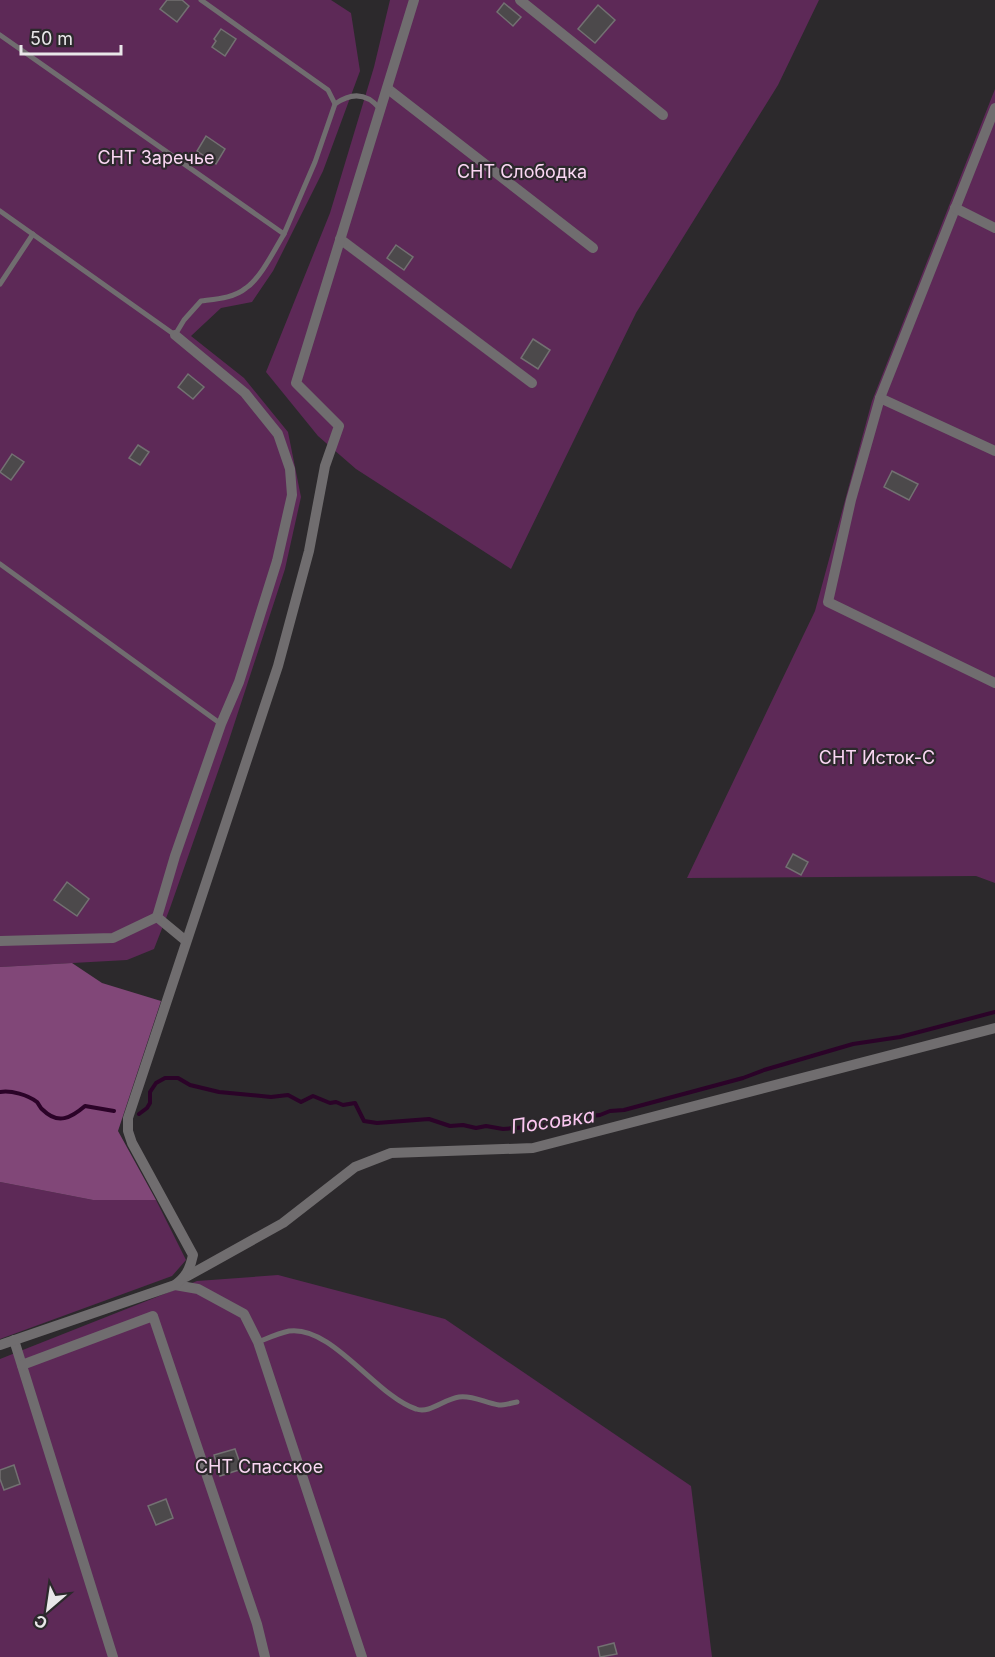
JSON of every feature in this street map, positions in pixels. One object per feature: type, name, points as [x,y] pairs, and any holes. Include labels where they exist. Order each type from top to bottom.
[{"type":"street","points":[[179,1282],[190,1268],[193,1255],[132,1143],[128,1131],[128,1119],[278,666],[309,551],[325,466],[339,426],[296,382],[414,0]]},
{"type":"street","points":[[520,0],[663,115]]},
{"type":"street","points":[[388,89],[593,248]]},
{"type":"street","points":[[994,111],[880,398],[851,500],[828,602],[995,682]]},
{"type":"street","points":[[955,208],[995,228]]},
{"type":"street","points":[[340,239],[532,383]]},
{"type":"street","points":[[0,941],[113,938],[157,917],[175,856],[221,724],[239,682],[277,561],[292,495],[290,469],[278,434],[245,393],[175,335]]},
{"type":"street","points":[[880,398],[995,451]]},
{"type":"street","points":[[157,917],[186,941]]},
{"type":"street","points":[[0,1345],[179,1282],[283,1223],[355,1167],[391,1153],[533,1148],[995,1028]]},
{"type":"street","points":[[179,1282],[198,1289],[244,1314],[258,1342],[362,1657]]},
{"type":"street","points":[[22,1365],[153,1316],[257,1624],[265,1657]]},
{"type":"street","points":[[14,1340],[113,1657]]},
{"type":"lane","points":[[201,0],[328,90],[335,104]]},
{"type":"lane","points":[[0,35],[284,234]]},
{"type":"lane","points":[[0,211],[175,335],[184,320],[201,301],[224,298],[247,288],[262,269],[284,234],[315,162],[335,104],[355,94],[372,99],[381,110]]},
{"type":"lane","points":[[0,284],[33,234]]},
{"type":"lane","points":[[0,564],[221,724]]},
{"type":"lane","points":[[258,1342],[289,1331],[307,1332],[330,1345],[404,1404],[418,1410],[427,1410],[456,1397],[476,1398],[498,1405],[517,1402]]},
{"type":"green space","name":"СНТ Заречье","points":[[0,0],[331,0],[351,13],[360,71],[323,171],[273,271],[252,302],[221,308],[191,336],[244,378],[288,432],[301,497],[285,569],[228,743],[170,908],[154,949],[127,960],[0,967]]},
{"type":"green space","name":"СНТ Слободка","points":[[390,0],[819,0],[778,85],[636,313],[511,569],[356,469],[318,436],[266,372],[330,213],[374,67]]},
{"type":"green space","name":"СНТ Исток-С","points":[[995,89],[995,883],[976,876],[687,878],[815,611],[872,401]]},
{"type":"green space","points":[[0,1182],[93,1200],[156,1200],[186,1260],[172,1276],[0,1339]]},
{"type":"green space","name":"СНТ Спасское","points":[[278,1275],[445,1319],[691,1486],[712,1657],[0,1657],[0,1359],[197,1281]]},
{"type":"shaded area","points":[[72,963],[102,983],[161,1001],[118,1131],[156,1200],[93,1200],[0,1182],[0,967]]},
{"type":"building","points":[[167,0],[182,0],[189,6],[177,22],[160,9]]},
{"type":"building","points":[[504,3],[521,17],[513,26],[497,12]]},
{"type":"building","points":[[598,5],[615,20],[595,43],[578,29]]},
{"type":"building","points":[[221,29],[236,39],[225,56],[212,47]]},
{"type":"building","points":[[206,136],[225,149],[216,164],[197,151]]},
{"type":"building","points":[[396,245],[413,257],[404,270],[387,258]]},
{"type":"building","points":[[533,339],[550,350],[538,369],[521,358]]},
{"type":"building","points":[[188,374],[204,387],[193,399],[178,387]]},
{"type":"building","points":[[138,445],[149,452],[140,465],[129,458]]},
{"type":"building","points":[[12,454],[24,462],[11,480],[0,472]]},
{"type":"building","points":[[892,471],[918,484],[909,500],[884,487]]},
{"type":"building","points":[[793,854],[808,862],[801,875],[786,867]]},
{"type":"building","points":[[67,882],[89,899],[77,916],[54,900]]},
{"type":"building","points":[[235,1449],[242,1469],[220,1476],[214,1455]]},
{"type":"building","points":[[14,1465],[20,1484],[4,1490],[0,1470]]},
{"type":"building","points":[[166,1499],[173,1518],[156,1525],[148,1506]]},
{"type":"building","points":[[614,1643],[617,1654],[600,1657],[598,1647]]},
{"type":"waterway","name":"Посовка","points":[[139,1114],[150,1103],[150,1092],[156,1083],[165,1078],[178,1078],[190,1085],[219,1092],[271,1097],[288,1095],[301,1102],[313,1096],[330,1103],[336,1102],[343,1105],[355,1103],[364,1121],[377,1123],[429,1119],[450,1126],[463,1125],[476,1128],[486,1126],[503,1129],[542,1126],[624,1110],[743,1078],[853,1044],[900,1037],[995,1012]]},
{"type":"waterway","name":"Посовка","points":[[0,1092],[14,1092],[29,1097],[49,1115],[59,1118],[75,1114],[85,1106],[114,1111]]}]
